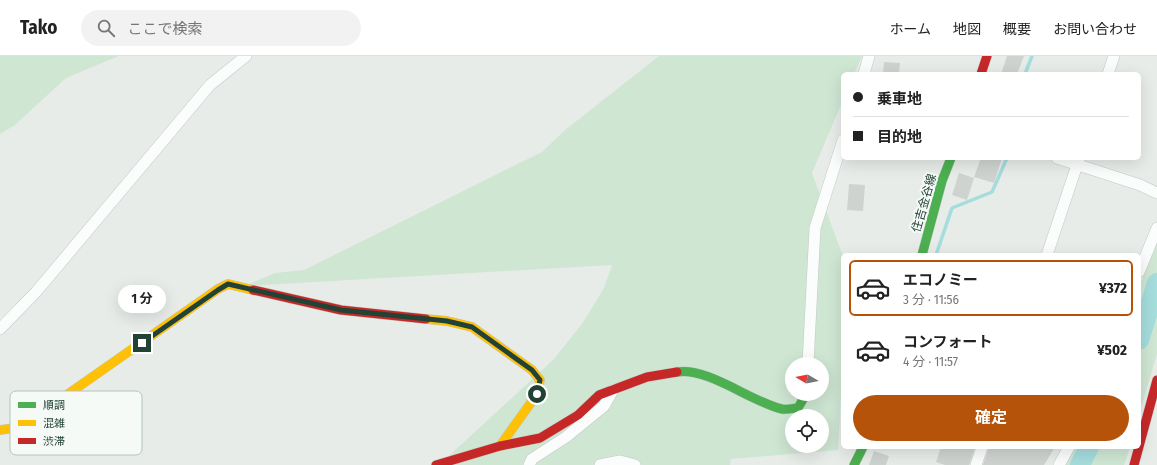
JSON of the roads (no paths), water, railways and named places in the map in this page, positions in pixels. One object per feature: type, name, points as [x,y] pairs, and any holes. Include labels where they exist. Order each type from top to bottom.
[{"type":"street","points":[[0,329],[36,292],[210,85],[246,56]]},
{"type":"street","points":[[865,72],[869,56]]},
{"type":"street","points":[[982,72],[987,56]]},
{"type":"street","points":[[1109,72],[1114,56]]},
{"type":"street","points":[[808,357],[815,228],[841,146]]},
{"type":"street","name":"住吉金谷線","points":[[923,253],[942,181],[950,160]]},
{"type":"street","points":[[1068,160],[1078,162],[1140,185],[1157,193]]},
{"type":"street","points":[[1048,253],[1078,162]]},
{"type":"street","points":[[1141,267],[1157,228]]},
{"type":"street","points":[[72,391],[228,284],[341,310],[447,321],[472,327],[532,370],[540,380],[537,394],[500,446]]},
{"type":"street","points":[[436,465],[500,446],[540,438],[578,415],[599,395],[647,377],[684,371],[703,375],[767,404],[784,409],[798,408],[802,401]]},
{"type":"street","points":[[1141,439],[1156,384]]},
{"type":"street","points":[[529,465],[532,459],[566,437],[604,406],[613,390]]},
{"type":"street","points":[[0,430],[10,428]]},
{"type":"street","points":[[854,465],[862,449]]},
{"type":"street","points":[[976,465],[981,449]]},
{"type":"street","points":[[1059,465],[1068,449]]},
{"type":"street","points":[[1134,465],[1138,449]]},
{"type":"street","points":[[600,465],[620,461],[635,465]]},
{"type":"waterway","points":[[1026,72],[1032,56]]},
{"type":"waterway","points":[[937,253],[952,208],[992,192],[1006,160]]},
{"type":"waterway","points":[[1141,334],[1157,283]]},
{"type":"waterway","points":[[1080,465],[1088,449]]}]
